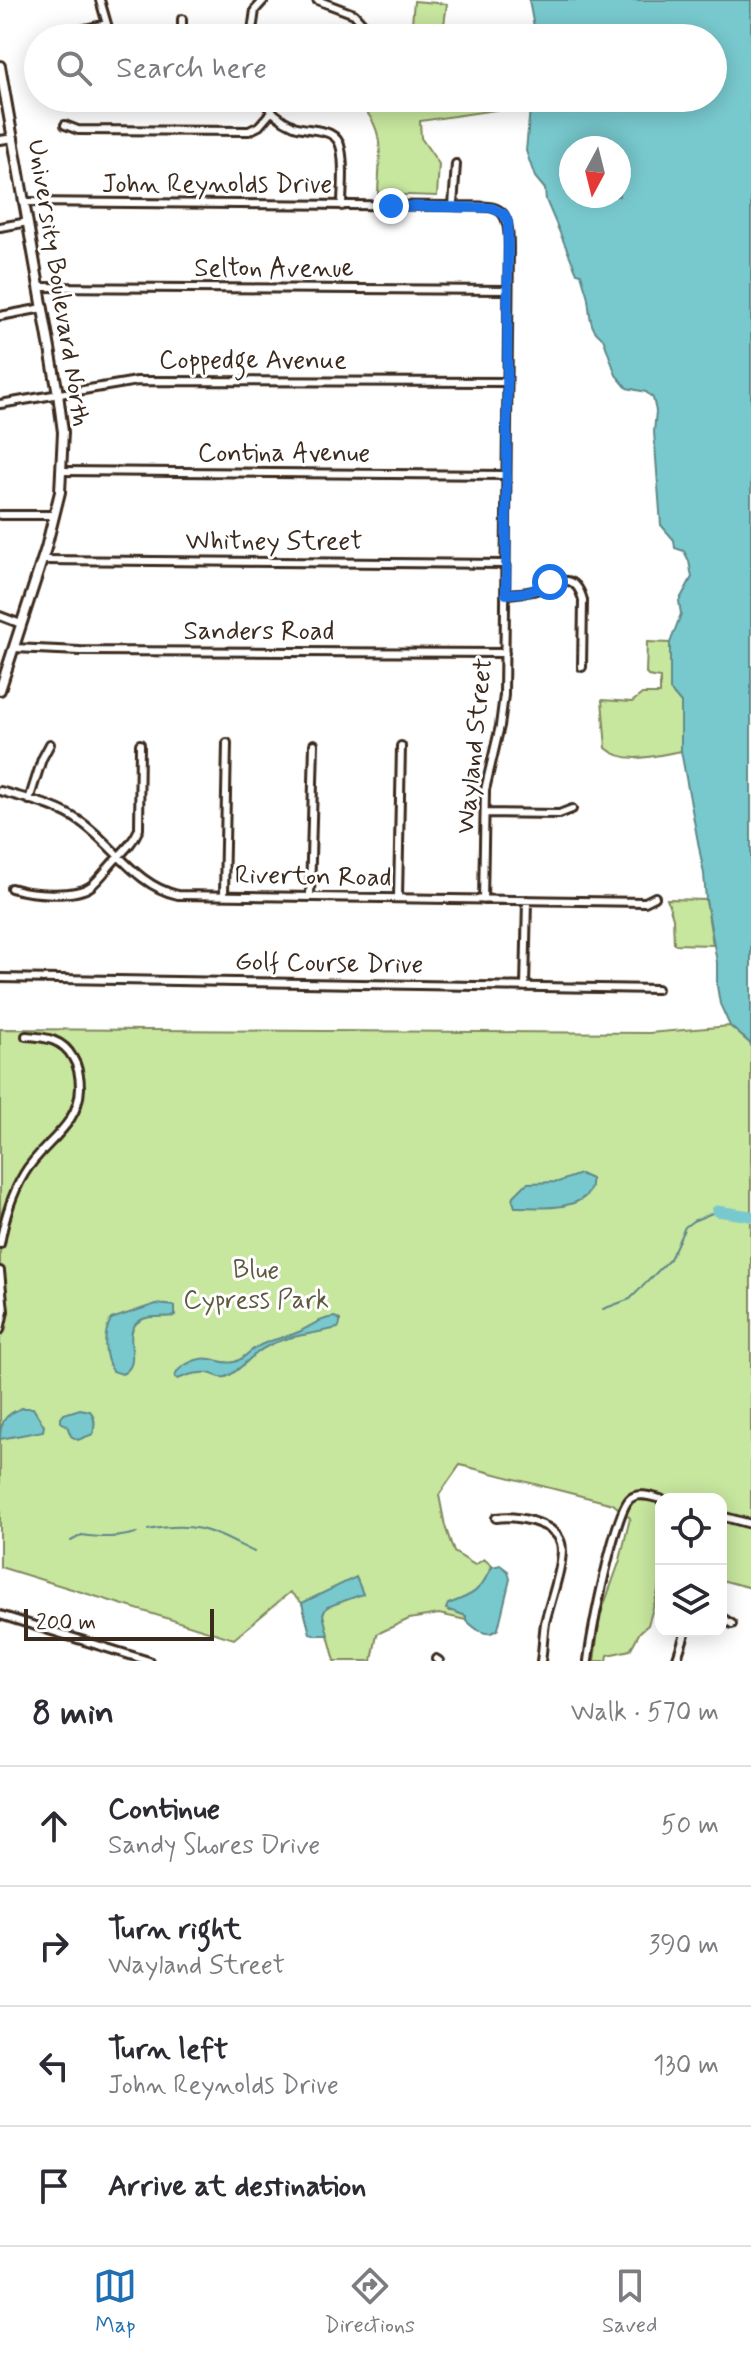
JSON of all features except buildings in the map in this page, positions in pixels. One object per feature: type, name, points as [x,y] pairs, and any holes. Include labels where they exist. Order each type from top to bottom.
[{"type":"street","points":[[100,0],[106,24]]},
{"type":"street","points":[[252,24],[257,7],[264,0]]},
{"type":"street","points":[[317,0],[354,14],[362,23]]},
{"type":"street","points":[[182,19],[182,24]]},
{"type":"street","name":"University Boulevard North","points":[[0,66],[63,432],[62,471],[55,515],[0,690]]},
{"type":"street","points":[[65,125],[78,130],[249,131],[259,126],[271,112]]},
{"type":"street","points":[[273,112],[297,127],[330,133],[339,142],[342,151],[342,206]]},
{"type":"street","points":[[0,140],[14,138]]},
{"type":"street","points":[[453,206],[456,164]]},
{"type":"street","name":"John Reynolds Drive","points":[[25,202],[453,206],[492,208],[504,214]]},
{"type":"street","name":"Wayland Street","points":[[483,900],[487,776],[503,709],[505,653],[509,228],[504,214]]},
{"type":"street","points":[[0,227],[28,222]]},
{"type":"street","name":"Selton Avenue","points":[[39,287],[508,290]]},
{"type":"street","points":[[0,316],[43,308]]},
{"type":"street","name":"Coppedge Avenue","points":[[0,404],[137,381],[507,382]]},
{"type":"street","name":"Contina Avenue","points":[[62,471],[506,475]]},
{"type":"street","points":[[0,515],[55,515]]},
{"type":"street","name":"Whitney Street","points":[[42,560],[506,564]]},
{"type":"street","points":[[506,594],[533,591],[563,580],[574,585],[583,600],[582,667]]},
{"type":"street","points":[[0,616],[21,624]]},
{"type":"street","name":"Sanders Road","points":[[14,648],[505,653]]},
{"type":"street","points":[[224,895],[227,743]]},
{"type":"street","points":[[29,800],[50,744]]},
{"type":"street","points":[[11,888],[30,892],[82,891],[94,883],[119,856],[139,829],[140,744]]},
{"type":"street","points":[[310,897],[314,744]]},
{"type":"street","points":[[398,898],[401,746]]},
{"type":"street","name":"Riverton Road","points":[[0,791],[52,807],[77,819],[138,874],[160,889],[185,896],[645,902],[655,897]]},
{"type":"street","points":[[485,813],[559,814],[572,809]]},
{"type":"street","points":[[525,987],[527,900]]},
{"type":"street","name":"Golf Course Drive","points":[[0,978],[657,989]]},
{"type":"street","points":[[0,1244],[21,1178],[69,1121],[79,1097],[76,1061],[63,1044],[47,1037],[26,1036]]},
{"type":"street","points":[[0,1271],[4,1311],[0,1330]]},
{"type":"street","points":[[588,1661],[594,1619],[623,1508],[627,1499],[636,1495],[655,1498]]},
{"type":"street","points":[[496,1518],[508,1516],[547,1526],[561,1542],[562,1555],[545,1624],[541,1661]]},
{"type":"street","points":[[727,1518],[751,1524]]},
{"type":"street","points":[[0,1615],[149,1661]]},
{"type":"street","points":[[727,1621],[732,1624]]},
{"type":"street","points":[[676,1661],[684,1637]]},
{"type":"green space","points":[[414,1],[447,4],[444,24],[412,24]]},
{"type":"green space","points":[[366,112],[481,112],[420,121],[421,138],[439,164],[437,196],[378,194],[380,154],[372,120]]},
{"type":"green space","points":[[647,642],[670,643],[670,690],[681,703],[681,751],[642,758],[623,757],[606,748],[602,700],[632,702],[642,694],[660,694],[660,678],[646,673]]},
{"type":"green space","points":[[667,899],[706,900],[713,945],[674,944],[673,918]]},
{"type":"green space","name":"Blue Cypress Park","points":[[730,1026],[751,1044],[751,1588],[727,1582],[727,1493],[655,1493],[655,1601],[648,1625],[640,1632],[630,1650],[608,1655],[607,1661],[594,1661],[600,1616],[620,1560],[630,1518],[613,1504],[460,1465],[439,1495],[445,1526],[454,1552],[475,1565],[484,1559],[492,1566],[481,1588],[449,1611],[466,1616],[466,1620],[439,1614],[409,1619],[377,1634],[372,1661],[335,1661],[328,1635],[310,1633],[302,1603],[290,1592],[234,1639],[0,1567],[0,1029],[649,1033]]},
{"type":"water","points":[[529,0],[751,0],[751,1044],[730,1026],[720,1004],[704,874],[681,751],[681,703],[670,690],[670,643],[681,614],[679,601],[692,577],[684,551],[675,548],[674,540],[661,525],[653,398],[646,392],[627,388],[616,375],[603,338],[594,330],[581,274],[577,273],[546,200],[545,189],[535,177],[526,151],[530,112],[727,112],[727,24],[533,24]]},
{"type":"water","points":[[580,1174],[591,1179],[590,1190],[575,1203],[515,1207],[512,1198],[527,1183],[558,1182]]},
{"type":"water","points":[[156,1304],[175,1306],[175,1316],[151,1317],[138,1322],[131,1334],[132,1357],[128,1369],[122,1374],[113,1371],[105,1345],[111,1319]]},
{"type":"water","points":[[335,1317],[340,1320],[338,1328],[274,1343],[226,1377],[204,1373],[175,1377],[181,1368],[195,1360],[237,1361],[260,1345]]},
{"type":"water","points":[[22,1408],[33,1408],[44,1426],[43,1431],[0,1439],[5,1419]]},
{"type":"water","points":[[80,1409],[90,1411],[95,1425],[93,1434],[78,1440],[71,1436],[61,1418]]},
{"type":"water","points":[[500,1565],[508,1571],[510,1579],[498,1629],[490,1633],[481,1632],[466,1620],[466,1616],[446,1609],[448,1604],[475,1591],[492,1567]]},
{"type":"water","points":[[356,1577],[363,1594],[327,1607],[323,1614],[328,1635],[310,1633],[302,1603]]},
{"type":"waterway","points":[[603,1309],[630,1299],[670,1259],[685,1227],[717,1211]]},
{"type":"waterway","points":[[717,1211],[751,1216]]},
{"type":"waterway","points":[[148,1530],[192,1527],[226,1538],[254,1552]]},
{"type":"waterway","points":[[71,1541],[82,1535],[110,1537],[137,1533]]},
{"type":"route","points":[[391,206],[492,208],[501,211],[508,222],[506,594],[529,592],[550,582]]}]
